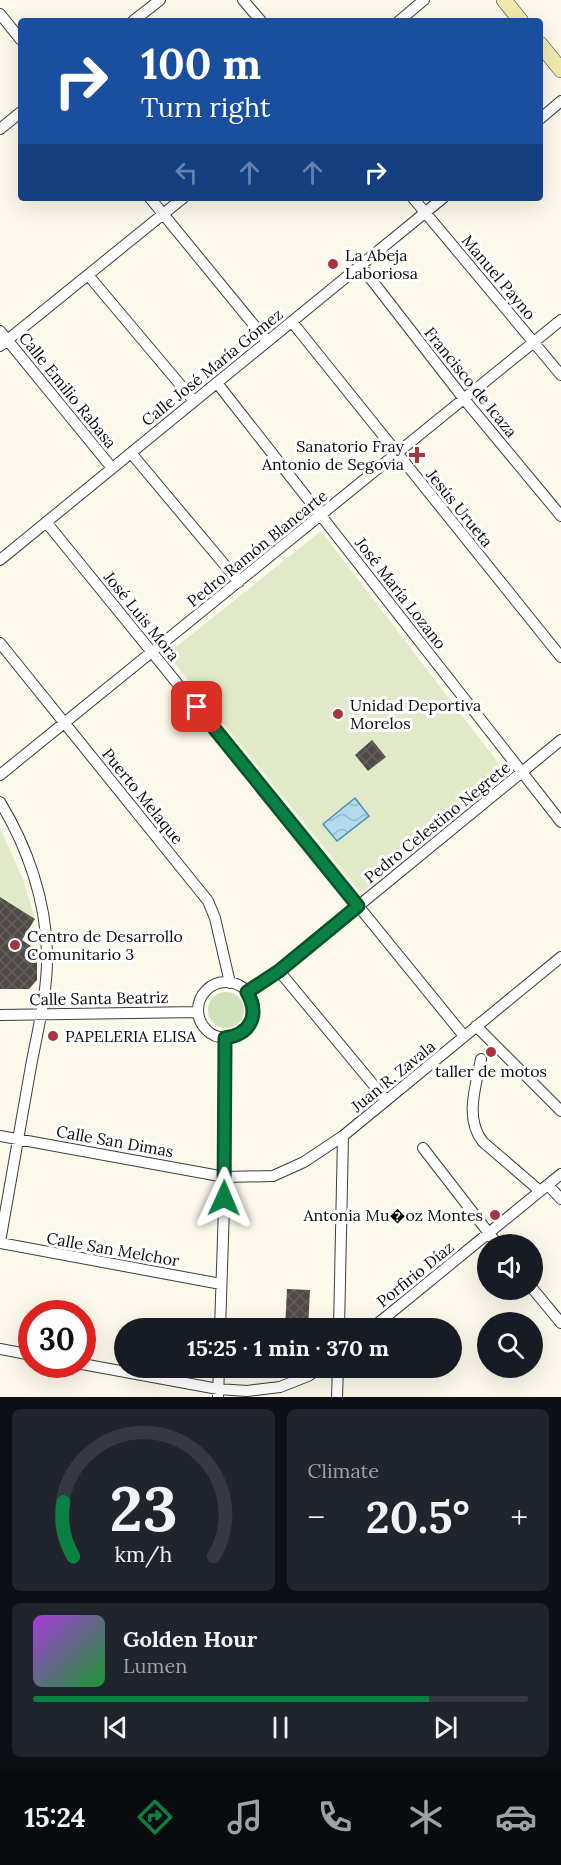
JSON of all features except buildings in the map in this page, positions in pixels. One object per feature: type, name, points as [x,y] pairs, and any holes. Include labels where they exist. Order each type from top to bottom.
[{"type":"street","points":[[138,18],[160,0]]},
{"type":"street","points":[[243,0],[258,18]]},
{"type":"street","points":[[403,18],[424,0]]},
{"type":"street","points":[[504,0],[519,18]]},
{"type":"street","points":[[0,14],[18,36]]},
{"type":"street","points":[[543,48],[561,70]]},
{"type":"street","points":[[543,116],[561,101]]},
{"type":"street","points":[[0,129],[18,114]]},
{"type":"street","points":[[152,201],[267,341]]},
{"type":"street","points":[[4,343],[179,201]]},
{"type":"street","name":"Manuel Payno","points":[[416,201],[561,375]]},
{"type":"street","name":"Calle José María Gómez","points":[[0,560],[439,201]]},
{"type":"street","name":"Francisco de Icaza","points":[[360,265],[464,399],[561,516]]},
{"type":"street","points":[[88,275],[194,401]]},
{"type":"street","name":"Pedro Ramón Blancarte","points":[[0,776],[561,320]]},
{"type":"street","name":"Jesús Urueta","points":[[292,322],[561,657]]},
{"type":"street","name":"Calle Emilio Rabasa","points":[[0,331],[4,343],[112,468]]},
{"type":"street","name":"José María Lozano","points":[[217,383],[561,822]]},
{"type":"street","name":"Calle Emilio Rabasa","points":[[131,453],[239,582]]},
{"type":"street","name":"José Luis Mora","points":[[46,522],[464,1036]]},
{"type":"street","name":"Puerto Melaque","points":[[0,643],[208,901],[215,918],[230,983]]},
{"type":"street","name":"Pedro Celestino Negrete","points":[[247,992],[279,971],[561,740]]},
{"type":"street","points":[[0,802],[24,849],[42,907],[47,950],[41,1014],[0,1242]]},
{"type":"street","name":"Juan R. Zavala","points":[[225,1177],[273,1176],[304,1162],[343,1136],[561,957]]},
{"type":"street","points":[[279,971],[386,1100]]},
{"type":"street","points":[[220,983],[230,983],[247,992],[253,1002],[254,1012],[251,1023],[245,1031],[236,1037],[225,1038],[215,1036],[206,1030],[200,1022],[198,1012],[199,1002],[204,993],[220,983]]},
{"type":"street","name":"Calle Santa Beatriz","points":[[0,1015],[198,1012]]},
{"type":"street","points":[[476,1026],[561,1111]]},
{"type":"street","points":[[220,1318],[225,1177],[225,1038]]},
{"type":"street","points":[[481,1059],[473,1100],[473,1124],[476,1133],[483,1142],[561,1199]]},
{"type":"street","name":"Calle San Dimas","points":[[0,1136],[225,1177]]},
{"type":"street","points":[[339,1318],[343,1136]]},
{"type":"street","points":[[423,1148],[488,1233]]},
{"type":"street","name":"Porfirio Díaz","points":[[384,1318],[561,1174]]},
{"type":"street","name":"Calle San Melchor","points":[[0,1242],[221,1284]]},
{"type":"street","points":[[542,1300],[561,1323]]},
{"type":"street","points":[[0,1349],[18,1352]]},
{"type":"street","points":[[96,1367],[218,1393],[280,1387],[303,1378]]},
{"type":"street","points":[[218,1393],[219,1378]]},
{"type":"street","points":[[338,1378],[338,1397]]},
{"type":"green space","name":"Unidad Deportiva Morelos","points":[[321,531],[506,773],[361,893],[167,654]]},
{"type":"green space","points":[[0,828],[23,879],[35,919],[0,897]]},
{"type":"green space","points":[[226,992],[239,997],[244,1010],[239,1023],[226,1028],[213,1023],[208,1010],[213,997]]},
{"type":"water","points":[[355,798],[369,816],[337,841],[323,824]]},
{"type":"place","name":"La Abeja Laboriosa","points":[[333,264]]},
{"type":"place","name":"Sanatorio Fray Antonio de Segovia","points":[[417,455]]},
{"type":"place","name":"Unidad Deportiva Morelos","points":[[338,714]]},
{"type":"place","name":"Centro de Desarrollo Comunitario 3","points":[[15,945]]},
{"type":"place","name":"PAPELERIA ELISA","points":[[53,1036]]},
{"type":"place","name":"taller de motos","points":[[491,1052]]},
{"type":"place","name":"Antonia Mu�oz Montes","points":[[495,1215]]},
{"type":"route","points":[[197,707],[358,906],[279,971],[247,992],[253,1002],[254,1012],[251,1023],[236,1037],[225,1038],[224,1198]]}]
